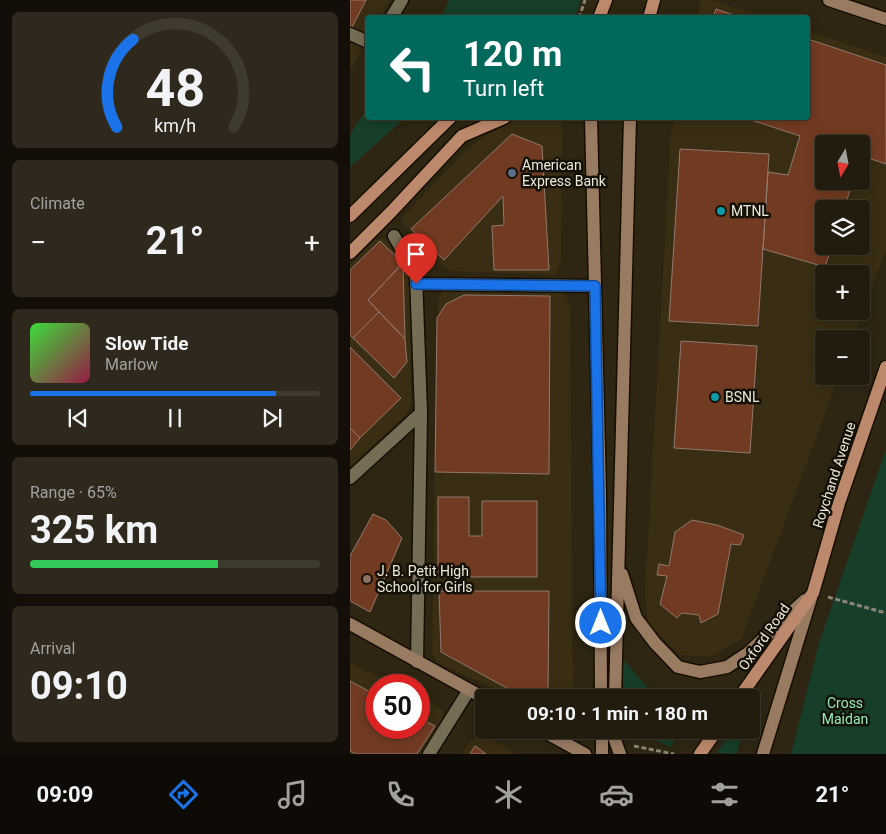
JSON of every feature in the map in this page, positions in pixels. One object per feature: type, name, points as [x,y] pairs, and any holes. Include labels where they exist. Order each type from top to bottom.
[{"type":"main road","points":[[600,15],[606,0]]},
{"type":"main road","points":[[650,15],[654,0]]},
{"type":"main road","points":[[829,0],[886,19]]},
{"type":"main road","points":[[350,216],[448,120]]},
{"type":"main road","points":[[350,253],[392,212],[462,136],[499,120]]},
{"type":"main road","points":[[592,120],[600,484],[601,689]]},
{"type":"main road","points":[[615,689],[630,120]]},
{"type":"main road","name":"Roychand Avenue","points":[[813,593],[839,503],[886,367]]},
{"type":"main road","points":[[619,564],[636,618],[655,643],[678,667],[700,672],[727,667],[748,653],[813,593]]},
{"type":"main road","points":[[763,754],[813,593]]},
{"type":"main road","name":"Oxford Road","points":[[745,689],[813,593]]},
{"type":"main road","points":[[350,624],[475,693]]},
{"type":"main road","points":[[558,739],[585,754]]},
{"type":"main road","points":[[602,739],[602,754]]},
{"type":"main road","points":[[615,739],[620,754]]},
{"type":"main road","points":[[700,754],[710,739]]},
{"type":"street","points":[[393,15],[402,0]]},
{"type":"street","points":[[350,34],[365,41]]},
{"type":"street","points":[[394,236],[416,279],[421,413],[417,662]]},
{"type":"street","points":[[416,279],[595,286]]},
{"type":"street","points":[[350,478],[421,413]]},
{"type":"street","points":[[428,754],[469,690]]},
{"type":"path","points":[[580,15],[585,0]]},
{"type":"path","points":[[813,593],[886,613]]},
{"type":"shaded area","points":[[350,0],[390,0],[381,15],[365,15],[365,44],[350,71]]},
{"type":"shaded area","points":[[701,0],[710,0],[758,15],[698,15]]},
{"type":"shaded area","points":[[810,32],[886,57],[886,250],[870,293],[870,265],[815,265],[815,320],[860,320],[856,330],[815,330],[815,385],[836,385],[741,640],[709,657],[680,655],[648,623],[645,593],[671,132],[674,120],[810,120]]},
{"type":"shaded area","points":[[510,120],[562,120],[561,261],[555,275],[451,271],[440,264],[404,226],[402,218],[462,154],[499,125]]},
{"type":"shaded area","points":[[385,238],[402,257],[410,275],[411,403],[407,414],[350,467],[350,265],[375,240]]},
{"type":"shaded area","points":[[445,285],[564,291],[570,306],[573,689],[497,689],[439,664],[432,654],[438,301]]},
{"type":"shaded area","points":[[350,663],[372,674],[365,674],[365,739],[430,739],[430,703],[443,710],[442,724],[424,754],[350,754]]},
{"type":"shaded area","points":[[492,739],[516,754],[462,754],[471,740]]},
{"type":"green space","points":[[449,0],[581,0],[576,15],[442,15]]},
{"type":"green space","points":[[365,111],[365,120],[403,120],[350,167],[350,135]]},
{"type":"green space","name":"Cross Maidan","points":[[886,449],[886,754],[791,754],[819,643]]},
{"type":"green space","points":[[622,658],[649,689],[623,689]]},
{"type":"green space","points":[[653,739],[676,739],[670,747]]},
{"type":"green space","points":[[727,739],[741,739],[736,754],[716,753]]},
{"type":"building","points":[[350,0],[366,0],[351,29],[350,29]]},
{"type":"building","points":[[716,9],[734,15],[714,15]]},
{"type":"building","points":[[810,40],[886,65],[886,164],[870,159],[870,135],[815,135],[815,190],[850,190],[847,200],[815,200],[815,255],[829,255],[826,265],[818,265],[763,249],[768,172],[788,175],[800,136],[751,120],[810,120]]},
{"type":"building","points":[[512,134],[542,146],[549,270],[494,270],[492,226],[504,225],[503,196],[444,260],[411,229]]},
{"type":"building","name":"MTNL","points":[[680,149],[769,154],[758,326],[669,321]]},
{"type":"building","points":[[380,241],[403,263],[368,300],[379,312],[353,338],[350,335],[350,270]]},
{"type":"building","points":[[403,263],[405,339],[368,300]]},
{"type":"building","points":[[464,295],[550,296],[549,474],[435,472],[437,318],[446,304]]},
{"type":"building","points":[[379,312],[405,339],[407,362],[394,378],[353,338]]},
{"type":"building","name":"BSNL","points":[[681,341],[757,346],[750,453],[674,448]]},
{"type":"building","points":[[350,347],[401,398],[360,438],[350,428]]},
{"type":"building","points":[[350,428],[360,438],[350,450]]},
{"type":"building","points":[[438,497],[469,497],[469,536],[482,536],[482,501],[537,501],[537,577],[438,577]]},
{"type":"building","name":"J. B. Petit High School for Girls","points":[[373,514],[386,520],[402,538],[370,612],[350,601],[350,556]]},
{"type":"building","points":[[692,520],[717,525],[744,535],[740,545],[731,544],[718,614],[701,623],[699,615],[682,613],[677,618],[660,604],[667,576],[657,575],[659,564],[669,566],[675,532]]},
{"type":"building","points":[[439,591],[549,591],[548,689],[509,689],[441,652]]},
{"type":"building","points":[[350,681],[365,689],[365,739],[427,739],[417,754],[356,754],[350,751]]},
{"type":"building","points":[[430,724],[435,726],[430,734]]},
{"type":"building","points":[[475,746],[486,754],[470,754]]},
{"type":"place","name":"American Express Bank","points":[[512,173]]},
{"type":"place","name":"MTNL","points":[[721,211]]},
{"type":"place","name":"BSNL","points":[[715,397]]},
{"type":"place","name":"J. B. Petit High School for Girls","points":[[367,579]]},
{"type":"route","points":[[416,284],[595,286],[601,623]]}]
